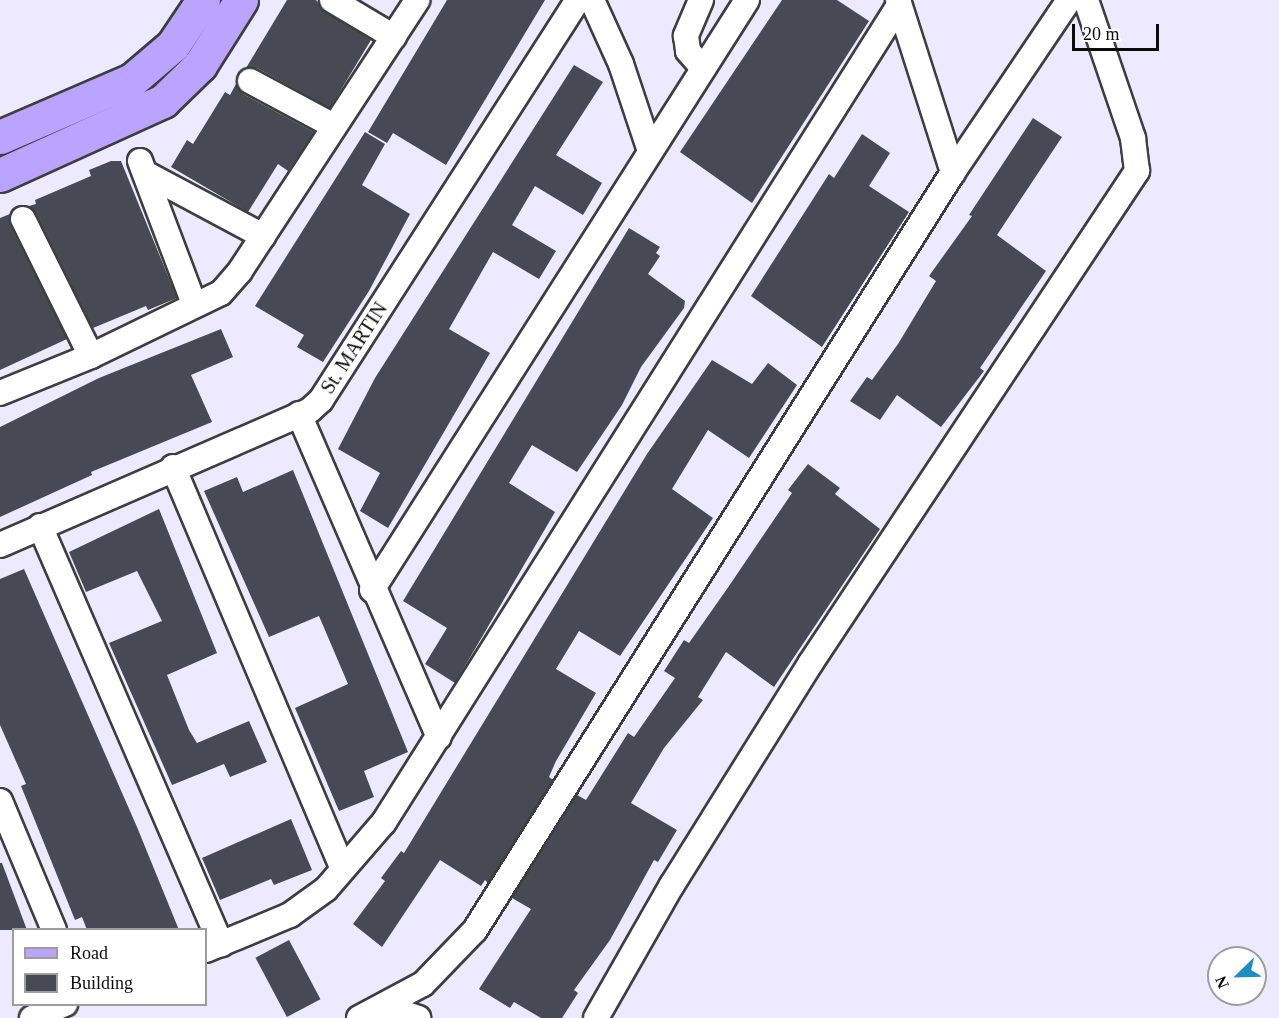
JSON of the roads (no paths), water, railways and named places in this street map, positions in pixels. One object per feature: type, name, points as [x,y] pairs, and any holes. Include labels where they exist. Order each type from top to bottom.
[{"type":"street","points":[[0,137],[132,80],[173,45],[203,0]]},
{"type":"street","points":[[0,175],[163,101],[200,65],[241,0]]},
{"type":"street","points":[[332,0],[393,37]]},
{"type":"street","points":[[0,393],[91,356],[194,304],[221,293],[263,236],[417,0]]},
{"type":"street","name":"St. MARTIN","points":[[0,545],[172,467],[299,414],[321,400],[578,0]]},
{"type":"street","points":[[592,0],[621,64],[650,151]]},
{"type":"street","points":[[701,0],[686,36],[688,51],[702,68]]},
{"type":"street","points":[[372,590],[747,0]]},
{"type":"street","points":[[359,1018],[386,1007],[423,984],[475,930],[953,172],[1069,0]]},
{"type":"street","points":[[596,1018],[672,885],[810,664],[1137,171],[1133,138],[1086,0]]},
{"type":"street","points":[[899,2],[953,172]]},
{"type":"street","points":[[207,932],[213,947],[290,915],[326,889],[384,822],[440,737],[899,2]]},
{"type":"street","points":[[250,81],[334,126]]},
{"type":"street","points":[[194,304],[142,167],[263,236]]},
{"type":"street","points":[[23,219],[91,356]]},
{"type":"street","points":[[299,414],[372,590],[440,737]]},
{"type":"street","points":[[172,467],[343,868]]},
{"type":"street","points":[[40,526],[205,928]]},
{"type":"street","points":[[0,801],[53,928]]},
{"type":"street","points":[[32,1018],[62,1006]]},
{"type":"street","points":[[386,1007],[418,1018]]}]
